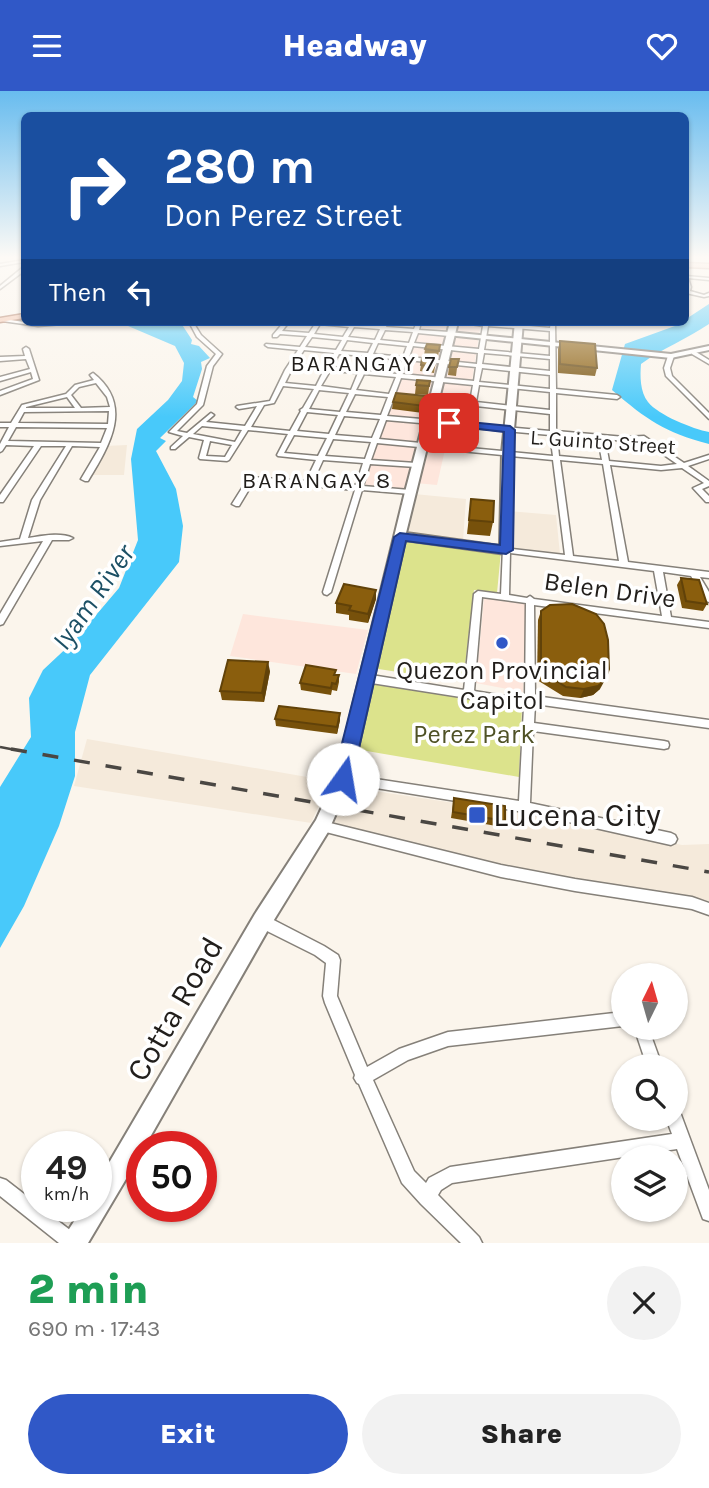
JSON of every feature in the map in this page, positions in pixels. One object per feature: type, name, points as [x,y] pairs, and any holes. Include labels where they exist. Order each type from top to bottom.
[{"type":"main road","points":[[3,322],[21,317]]},
{"type":"main road","name":"Cotta Road","points":[[73,1243],[96,1209],[262,921],[323,826],[332,806],[343,779],[416,465],[452,326]]},
{"type":"main road","points":[[400,537],[506,550],[507,453],[519,326]]},
{"type":"street","points":[[3,322],[21,323]]},
{"type":"street","points":[[192,326],[219,354],[210,366],[200,405],[172,432],[234,447]]},
{"type":"street","points":[[283,326],[268,345],[552,373]]},
{"type":"street","points":[[239,407],[272,401],[316,326]]},
{"type":"street","points":[[352,326],[315,387],[280,455],[416,465]]},
{"type":"street","points":[[309,482],[384,326]]},
{"type":"street","points":[[389,326],[415,331],[671,356],[709,348]]},
{"type":"street","points":[[327,592],[366,462],[417,326]]},
{"type":"street","points":[[466,449],[485,326]]},
{"type":"street","points":[[530,326],[552,330]]},
{"type":"street","points":[[552,326],[553,433],[569,557]]},
{"type":"street","points":[[278,332],[552,358]]},
{"type":"street","points":[[0,393],[36,380],[26,349]]},
{"type":"street","points":[[694,353],[709,362]]},
{"type":"street","points":[[671,356],[667,368],[669,376],[709,417]]},
{"type":"street","points":[[0,359],[29,357]]},
{"type":"street","points":[[292,365],[617,397]]},
{"type":"street","points":[[0,379],[33,369]]},
{"type":"street","points":[[0,450],[23,408],[68,395],[77,386],[95,378],[111,398],[112,409],[110,426],[103,445],[85,479]]},
{"type":"street","points":[[281,384],[553,412]]},
{"type":"street","points":[[68,395],[79,409]]},
{"type":"street","points":[[207,440],[202,458],[228,459],[262,404]]},
{"type":"street","points":[[23,408],[112,409]]},
{"type":"street","points":[[303,410],[510,430],[601,437],[642,437],[709,484]]},
{"type":"street","points":[[173,448],[211,415]]},
{"type":"street","name":"L. Guinto Street","points":[[202,424],[661,468],[682,466],[709,457]]},
{"type":"street","points":[[0,425],[110,426]]},
{"type":"street","points":[[601,437],[603,462],[625,564]]},
{"type":"street","points":[[5,443],[103,445]]},
{"type":"street","points":[[0,499],[38,445]]},
{"type":"street","points":[[23,542],[36,500],[70,445]]},
{"type":"street","points":[[236,504],[252,479],[410,492]]},
{"type":"street","points":[[709,484],[697,488],[709,500]]},
{"type":"street","points":[[0,622],[49,538]]},
{"type":"street","points":[[0,544],[69,538]]},
{"type":"street","points":[[505,596],[506,550],[709,575]]},
{"type":"street","points":[[658,568],[667,619]]},
{"type":"street","points":[[693,573],[709,599]]},
{"type":"street","name":"Belen Drive","points":[[469,694],[478,594],[709,625]]},
{"type":"street","points":[[524,807],[530,701],[530,599]]},
{"type":"street","points":[[365,678],[709,724]]},
{"type":"street","points":[[528,726],[664,745]]},
{"type":"street","points":[[343,779],[524,807],[671,839]]},
{"type":"street","points":[[323,826],[501,871],[692,903],[709,909]]},
{"type":"street","points":[[262,921],[333,960],[330,996],[362,1077],[408,1177],[473,1243]]},
{"type":"street","points":[[362,1077],[404,1054],[448,1039],[611,1020]]},
{"type":"street","points":[[679,1131],[709,1213]]},
{"type":"street","points":[[427,1198],[435,1184],[450,1175],[682,1140]]},
{"type":"street","points":[[0,1186],[73,1243]]},
{"type":"shaded area","points":[[421,326],[480,326],[462,446],[446,445],[437,485],[415,483],[413,491],[362,485]]},
{"type":"shaded area","points":[[127,445],[124,475],[91,475],[105,446]]},
{"type":"shaded area","points":[[414,494],[466,499],[463,541],[405,533]]},
{"type":"shaded area","points":[[508,511],[556,515],[560,554],[510,549]]},
{"type":"shaded area","name":"Quezon Provincial Capitol","points":[[484,598],[527,603],[523,692],[476,683]]},
{"type":"shaded area","points":[[243,614],[368,630],[356,674],[230,656]]},
{"type":"shaded area","points":[[87,739],[330,781],[311,823],[74,786]]},
{"type":"shaded area","points":[[347,787],[522,813],[682,845],[709,844],[709,905],[560,883],[333,827]]},
{"type":"green space","name":"Perez Park","points":[[404,539],[501,551],[497,593],[474,590],[463,682],[372,668]]},
{"type":"green space","name":"Perez Park","points":[[371,684],[522,707],[519,777],[355,749]]},
{"type":"water","points":[[700,310],[709,310],[709,324],[641,364],[642,389],[648,402],[660,412],[676,421],[709,432],[709,444],[657,424],[612,390],[625,344],[675,326],[689,326],[689,317]]},
{"type":"water","points":[[128,326],[183,326],[192,340],[191,344],[199,346],[210,358],[201,362],[202,369],[193,397],[198,401],[160,438],[166,441],[156,451],[176,489],[183,526],[179,562],[90,675],[75,732],[75,776],[59,826],[24,906],[0,948],[0,787],[31,737],[29,698],[43,670],[74,641],[119,588],[138,540],[131,459],[137,429],[168,400],[182,381],[184,363],[175,346]]},
{"type":"building","points":[[560,341],[595,344],[597,368],[560,364]]},
{"type":"building","points":[[427,344],[440,345],[439,351],[425,349]]},
{"type":"building","points":[[422,358],[436,359],[434,367],[421,365]]},
{"type":"building","points":[[451,359],[459,359],[457,367],[449,367]]},
{"type":"building","points":[[417,380],[430,381],[429,386],[416,385]]},
{"type":"building","points":[[396,393],[426,396],[424,406],[393,402]]},
{"type":"building","points":[[471,499],[494,501],[493,522],[469,520]]},
{"type":"building","points":[[681,578],[699,580],[707,604],[686,601]]},
{"type":"building","points":[[344,584],[376,590],[368,614],[349,610],[351,606],[336,603]]},
{"type":"building","points":[[572,604],[596,614],[604,624],[608,640],[609,669],[605,680],[598,686],[584,689],[566,687],[541,671],[541,611],[550,605]]},
{"type":"building","points":[[228,660],[268,662],[262,693],[220,691]]},
{"type":"building","points":[[306,665],[336,670],[334,675],[339,675],[336,684],[332,683],[331,688],[300,683]]},
{"type":"building","points":[[279,706],[340,713],[337,727],[275,719]]},
{"type":"building","points":[[454,798],[505,806],[505,821],[453,812]]},
{"type":"railway","points":[[0,747],[21,751]]},
{"type":"railway","points":[[11,749],[709,872]]},
{"type":"place","name":"Quezon Provincial Capitol","points":[[502,643]]},
{"type":"place","name":"Lucena City","points":[[477,815]]},
{"type":"district","name":"BARANGAY 7","points":[[364,363]]},
{"type":"district","name":"BARANGAY 8","points":[[317,480]]},
{"type":"route","points":[[343,779],[400,537],[506,550],[507,453],[510,430],[449,423]]},
{"type":"water label","name":"Iyam River","points":[[93,597]]}]
